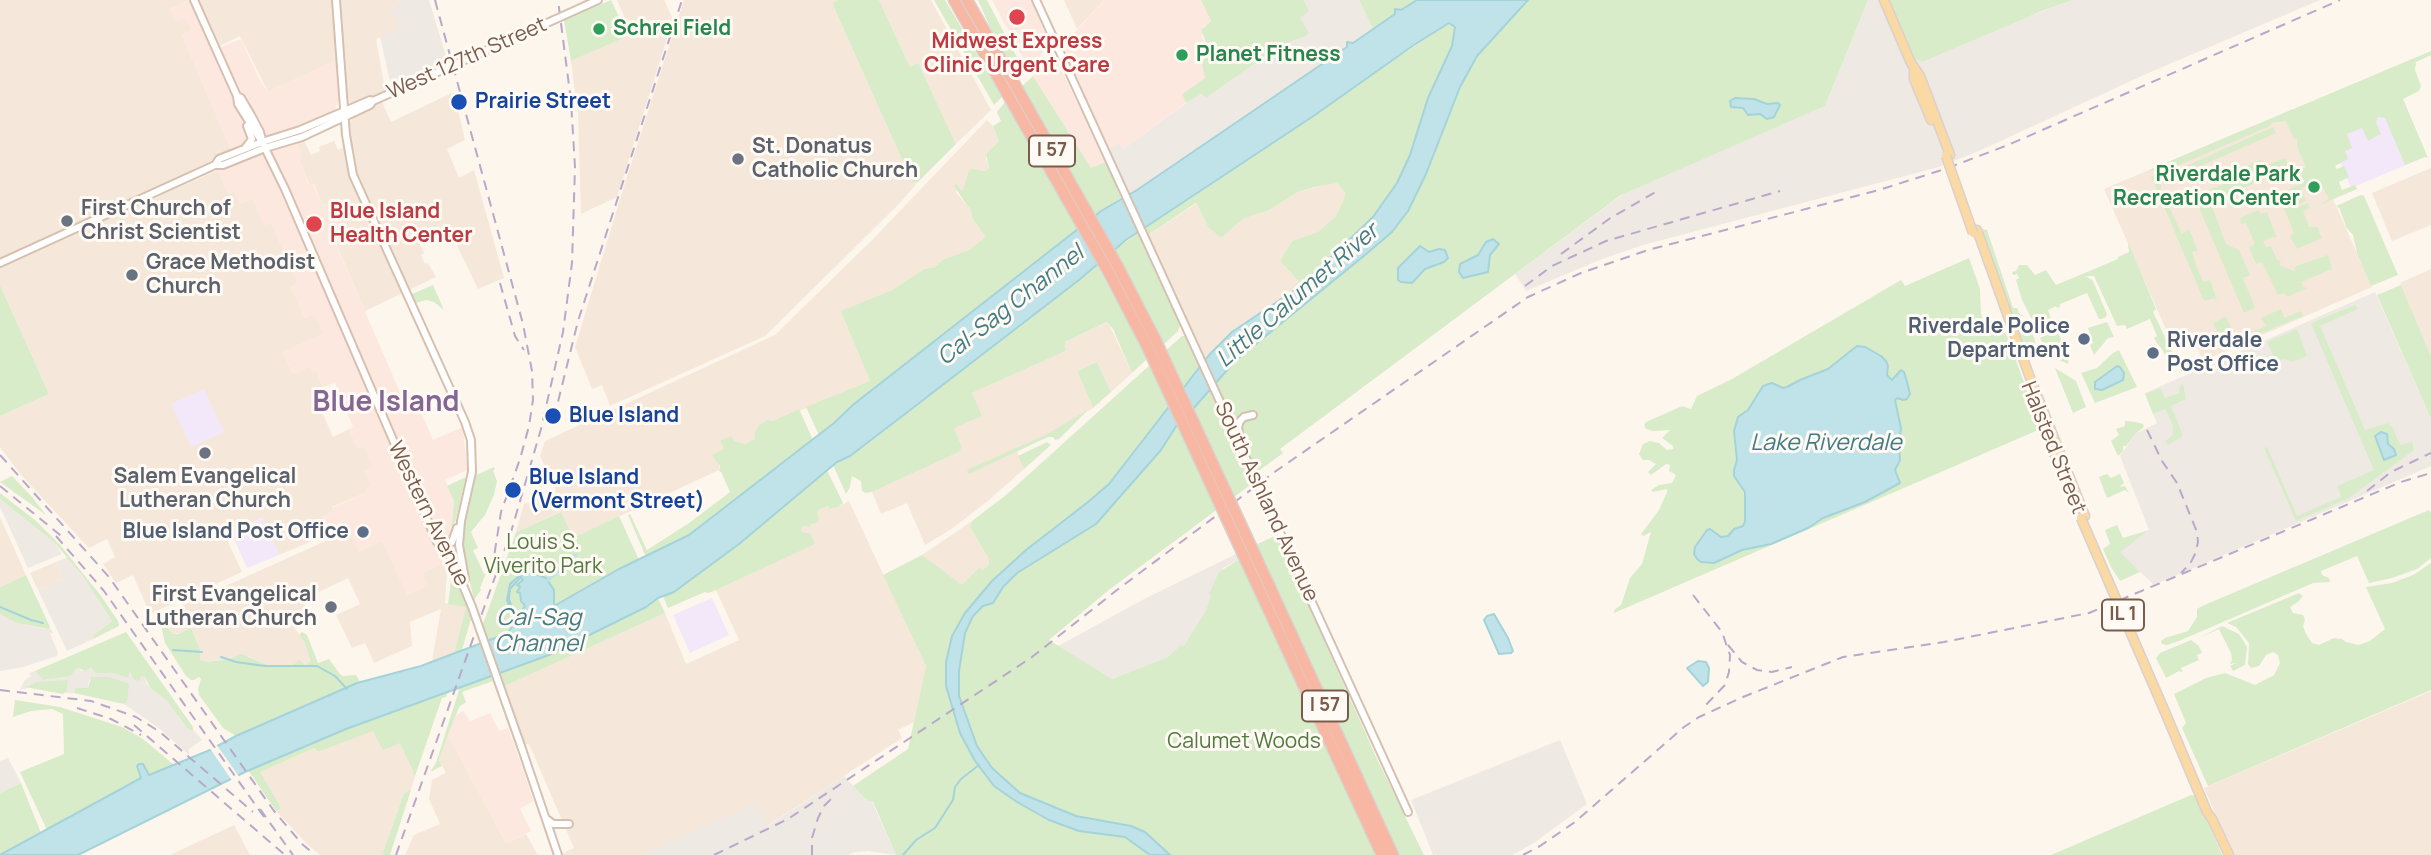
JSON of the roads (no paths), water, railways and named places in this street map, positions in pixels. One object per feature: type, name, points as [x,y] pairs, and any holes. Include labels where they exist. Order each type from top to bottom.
[{"type":"highway","name":"I 57","points":[[952,0],[1078,208],[1151,342],[1382,855]]},
{"type":"highway","name":"I 57","points":[[967,0],[1022,97],[1078,208]]},
{"type":"highway","points":[[974,0],[989,39]]},
{"type":"highway","name":"I 57","points":[[1251,559],[1393,855]]},
{"type":"main road","name":"Western Avenue","points":[[194,0],[243,115],[263,145],[285,188],[437,542],[452,559],[468,594],[558,855]]},
{"type":"main road","points":[[336,0],[344,113],[358,188],[471,440],[472,477],[454,539],[449,544],[437,542]]},
{"type":"main road","name":"West 127th Street","points":[[0,264],[215,165],[223,165],[263,145],[370,105],[373,101],[598,0]]},
{"type":"main road","name":"South Ashland Avenue","points":[[1036,0],[1408,812]]},
{"type":"main road","name":"Halsted Street","points":[[1884,0],[1914,70],[1920,76],[1975,232],[2083,517],[2212,810],[2212,819],[2228,855]]},
{"type":"main road","points":[[343,92],[335,118],[348,142]]},
{"type":"main road","name":"Western Avenue","points":[[237,96],[241,97],[253,118],[263,145]]},
{"type":"main road","points":[[243,115],[252,139],[251,144],[245,148]]},
{"type":"main road","name":"West 127th Street","points":[[215,165],[219,159],[245,148],[263,145]]},
{"type":"main road","points":[[1241,448],[1239,424],[1244,417],[1253,415]]},
{"type":"main road","points":[[465,503],[459,551],[468,594]]},
{"type":"main road","points":[[548,820],[557,825],[569,824],[562,828],[554,839]]},
{"type":"water","points":[[1417,0],[1528,0],[1477,56],[1460,87],[1426,174],[1408,211],[1392,232],[1235,361],[1193,409],[1182,417],[1161,450],[1096,524],[1017,573],[1003,587],[993,603],[983,606],[973,616],[965,633],[959,671],[959,696],[977,746],[992,768],[1020,793],[1076,816],[1131,826],[1145,832],[1170,855],[1150,855],[1125,837],[1079,831],[1049,820],[994,786],[975,761],[960,733],[946,686],[946,662],[952,636],[965,613],[992,581],[1026,550],[1109,484],[1209,355],[1232,332],[1302,285],[1373,217],[1397,183],[1410,155],[1428,98],[1452,46],[1455,27],[1449,23],[1126,240],[1079,280],[850,456],[837,462],[739,544],[674,592],[549,655],[346,729],[245,772],[78,855],[0,855],[141,778],[137,766],[139,764],[143,764],[149,775],[357,683],[421,666],[508,633],[525,606],[520,593],[517,592],[520,587],[517,585],[523,580],[521,577],[510,589],[511,610],[507,600],[510,584],[520,575],[534,573],[546,578],[554,590],[554,606],[619,569],[689,535],[1101,211],[1137,190],[1347,47],[1347,42],[1353,43],[1395,14],[1395,9],[1401,10]]},
{"type":"water","points":[[1735,98],[1780,105],[1774,117],[1767,119],[1760,114],[1748,115],[1743,108],[1731,107],[1730,101]]},
{"type":"water","points":[[1493,239],[1499,244],[1490,255],[1488,272],[1463,278],[1459,272],[1460,264],[1478,255],[1486,242]]},
{"type":"water","points":[[1420,246],[1429,252],[1445,250],[1448,258],[1425,269],[1412,283],[1401,282],[1398,280],[1398,268]]},
{"type":"water","name":"Lake Riverdale","points":[[1857,346],[1865,347],[1881,356],[1888,366],[1887,375],[1892,380],[1901,370],[1906,378],[1910,394],[1907,399],[1895,400],[1901,428],[1900,460],[1895,470],[1900,483],[1865,502],[1823,518],[1808,528],[1771,544],[1742,550],[1714,563],[1701,562],[1694,554],[1695,547],[1707,530],[1710,529],[1721,537],[1728,536],[1734,529],[1743,526],[1745,521],[1745,492],[1734,476],[1737,460],[1734,431],[1738,417],[1748,410],[1763,386],[1772,383],[1787,387],[1828,369]]},
{"type":"water","points":[[2117,366],[2124,373],[2123,380],[2102,390],[2095,389],[2095,382]]},
{"type":"water","points":[[2381,432],[2387,434],[2388,444],[2396,455],[2384,460],[2375,436]]},
{"type":"water","points":[[1494,614],[1508,638],[1513,651],[1511,653],[1499,654],[1484,620]]},
{"type":"water","points":[[1698,661],[1706,662],[1709,668],[1708,682],[1703,686],[1687,668]]},
{"type":"waterway","points":[[548,580],[576,555]]},
{"type":"waterway","points":[[0,607],[43,623]]},
{"type":"waterway","points":[[173,650],[202,652]]},
{"type":"waterway","points":[[221,657],[265,666],[317,666],[335,676],[347,689]]},
{"type":"waterway","points":[[903,855],[916,840],[935,828],[953,800],[955,787],[979,765]]},
{"type":"railway","points":[[435,0],[523,324],[532,371],[533,400],[529,426],[501,512],[493,563]]},
{"type":"railway","points":[[396,855],[511,532],[541,429],[563,332],[572,263],[575,167],[571,101],[558,0]]},
{"type":"railway","points":[[554,418],[578,321],[682,0]]},
{"type":"railway","points":[[714,855],[788,819],[1032,657],[1276,471],[1528,297],[1581,273],[1648,250],[1879,190],[1945,169],[2008,145],[2340,0]]},
{"type":"railway","points":[[1561,254],[1609,219],[1659,190]]},
{"type":"railway","points":[[1525,286],[1552,266],[1606,241],[1780,191]]},
{"type":"railway","points":[[500,283],[515,336],[524,350]]},
{"type":"railway","points":[[2147,430],[2162,461],[2177,483],[2197,532],[2195,554],[2181,573]]},
{"type":"railway","points":[[2367,491],[2391,472],[2431,453]]},
{"type":"railway","points":[[0,455],[109,577],[274,811],[315,855]]},
{"type":"railway","points":[[1523,855],[1575,822],[1684,727],[1699,717],[1743,697],[1843,657],[1944,642],[2089,613],[2401,482],[2431,473]]},
{"type":"railway","points":[[0,486],[65,539]]},
{"type":"railway","points":[[56,536],[104,591],[264,817]]},
{"type":"railway","points":[[1693,595],[1722,632],[1730,655],[1725,685],[1703,708]]},
{"type":"railway","points":[[1728,645],[1742,662],[1757,670],[1772,672],[1792,667]]},
{"type":"railway","points":[[0,690],[91,701],[136,717],[160,732],[253,812]]},
{"type":"railway","points":[[77,708],[111,719],[141,735]]},
{"type":"railway","points":[[134,725],[285,855]]},
{"type":"railway","points":[[812,855],[812,838],[818,818],[824,806],[835,795]]},
{"type":"railway","points":[[260,809],[293,855]]},
{"type":"place","name":"Midwest Express Clinic Urgent Care","points":[[1017,17]]},
{"type":"place","name":"Schrei Field","points":[[599,29]]},
{"type":"place","name":"Planet Fitness","points":[[1182,55]]},
{"type":"place","name":"Prairie Street","points":[[459,102]]},
{"type":"place","name":"St. Donatus Catholic Church","points":[[738,159]]},
{"type":"place","name":"Riverdale Park Recreation Center","points":[[2314,187]]},
{"type":"place","name":"First Church of Christ Scientist","points":[[67,221]]},
{"type":"place","name":"Blue Island Health Center","points":[[314,224]]},
{"type":"place","name":"Grace Methodist Church","points":[[132,275]]},
{"type":"place","name":"Riverdale Police Department","points":[[2084,339]]},
{"type":"place","name":"Riverdale Post Office","points":[[2153,353]]},
{"type":"place","name":"Blue Island","points":[[553,416]]},
{"type":"place","name":"Salem Evangelical Lutheran Church","points":[[205,453]]},
{"type":"place","name":"Blue Island (Vermont Street)","points":[[513,490]]},
{"type":"place","name":"Blue Island Post Office","points":[[363,532]]},
{"type":"place","name":"First Evangelical Lutheran Church","points":[[331,607]]},
{"type":"district","name":"Blue Island","points":[[386,403]]},
{"type":"water label","name":"Little Calumet River","points":[[1298,296]]},
{"type":"water label","name":"Cal-Sag Channel","points":[[1011,306]]},
{"type":"water label","name":"Cal-Sag Channel","points":[[539,632]]},
{"type":"park label","name":"Louis S. Viverito Park","points":[[543,555]]},
{"type":"park label","name":"Calumet Woods","points":[[1244,742]]}]
